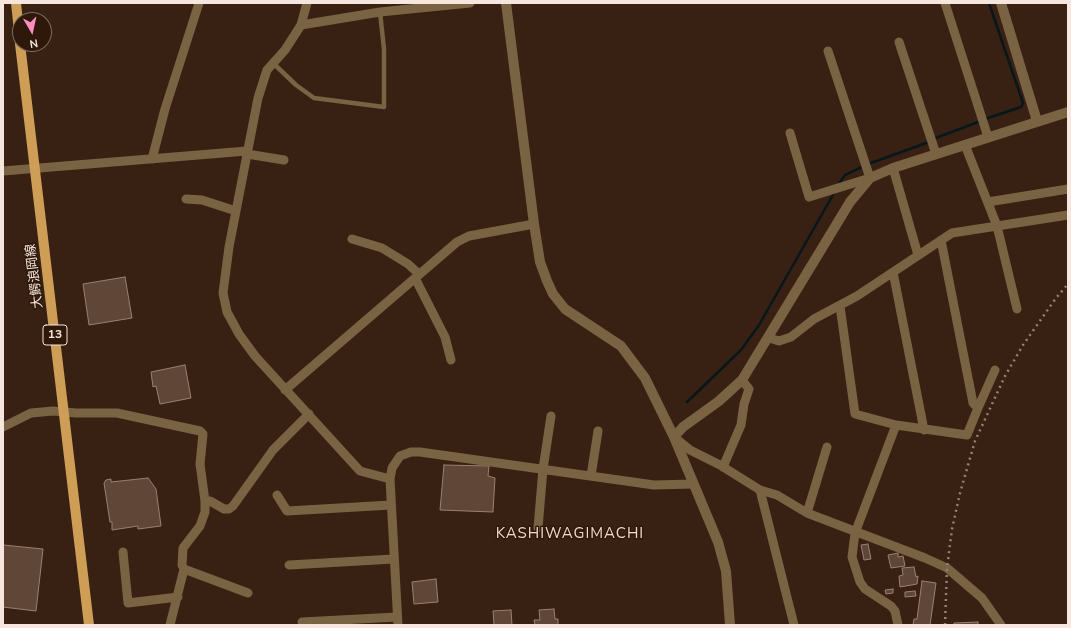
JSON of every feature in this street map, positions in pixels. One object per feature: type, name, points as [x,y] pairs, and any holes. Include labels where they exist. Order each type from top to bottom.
[{"type":"main road","name":"大鰐浪岡線","points":[[21,52],[89,625]]},
{"type":"street","points":[[152,159],[165,109],[199,3]]},
{"type":"street","points":[[307,3],[301,25],[285,50],[267,70],[258,98],[236,211],[223,293],[228,312],[239,334],[255,356],[285,390],[309,414],[360,471],[390,478]]},
{"type":"street","points":[[301,25],[380,12],[470,3]]},
{"type":"street","points":[[506,3],[540,262],[553,294],[565,309],[621,346],[645,378],[674,437],[718,542],[726,572],[730,625]]},
{"type":"street","points":[[945,3],[988,137]]},
{"type":"street","points":[[1001,3],[1038,121]]},
{"type":"street","points":[[899,42],[936,154]]},
{"type":"street","points":[[828,51],[870,178]]},
{"type":"street","points":[[790,133],[809,197],[870,178],[892,168],[1068,112]]},
{"type":"street","points":[[965,145],[997,226],[1017,309]]},
{"type":"street","points":[[3,171],[22,168],[35,169],[247,153],[284,160]]},
{"type":"street","points":[[892,168],[918,255]]},
{"type":"street","points":[[674,437],[683,427],[718,401],[742,380],[769,338],[850,202],[870,178]]},
{"type":"street","points":[[988,202],[1068,189]]},
{"type":"street","points":[[186,199],[202,200],[236,211]]},
{"type":"street","points":[[769,338],[779,341],[791,337],[814,319],[840,306],[952,233],[1068,215]]},
{"type":"street","points":[[285,390],[457,242],[469,236],[534,224]]},
{"type":"street","points":[[352,239],[382,248],[396,255],[417,276],[445,337],[452,360]]},
{"type":"street","points":[[941,240],[973,403],[978,408]]},
{"type":"street","points":[[893,272],[924,430]]},
{"type":"street","points":[[840,306],[855,414],[896,425],[966,435],[995,370]]},
{"type":"street","points":[[723,467],[741,425],[744,404],[749,389],[742,380]]},
{"type":"street","points":[[3,427],[31,413],[53,411],[64,413],[117,413],[200,431],[202,434],[200,464],[205,512],[200,526],[183,548],[182,565],[184,569],[170,625]]},
{"type":"street","points":[[205,502],[210,501],[224,509],[229,509],[233,506],[273,450],[309,414]]},
{"type":"street","points":[[538,528],[542,469],[551,416]]},
{"type":"street","points":[[896,425],[855,532],[852,557],[856,574],[865,589],[895,611],[898,625]]},
{"type":"street","points":[[591,476],[598,431]]},
{"type":"street","points":[[674,437],[690,450],[723,467],[760,490],[777,495],[807,513],[905,550],[947,568],[982,598],[1001,625]]},
{"type":"street","points":[[807,513],[827,447]]},
{"type":"street","points":[[302,622],[397,621],[390,478],[392,468],[400,456],[411,452],[443,454],[654,485],[693,484]]},
{"type":"street","points":[[760,490],[794,625]]},
{"type":"street","points":[[277,495],[287,511],[391,505]]},
{"type":"street","points":[[123,552],[128,603],[178,597]]},
{"type":"street","points":[[289,565],[394,559]]},
{"type":"street","points":[[184,569],[248,593]]},
{"type":"lane","points":[[273,63],[296,85],[314,98],[384,107],[384,49],[380,12]]},
{"type":"building","points":[[125,277],[132,318],[89,325],[83,284]]},
{"type":"building","points":[[185,365],[191,398],[160,404],[156,386],[153,387],[151,372]]},
{"type":"building","points":[[444,465],[489,466],[488,476],[495,478],[493,512],[440,510]]},
{"type":"building","points":[[148,478],[156,489],[161,526],[138,529],[138,526],[112,530],[112,522],[110,522],[104,483],[106,480],[111,479],[111,482]]},
{"type":"building","points":[[868,544],[871,559],[864,560],[861,545]]},
{"type":"building","points":[[3,545],[43,549],[36,611],[3,607]]},
{"type":"building","points":[[898,553],[898,557],[903,556],[905,566],[891,568],[888,555]]},
{"type":"building","points":[[914,567],[916,577],[918,576],[917,584],[900,587],[899,576],[903,575],[902,568]]},
{"type":"building","points":[[436,579],[438,602],[414,604],[412,582]]},
{"type":"building","points":[[922,581],[936,583],[930,625],[913,625],[914,619],[917,619]]},
{"type":"building","points":[[893,589],[893,593],[886,594],[885,590]]},
{"type":"building","points":[[915,591],[916,596],[905,597],[905,592]]},
{"type":"building","points":[[554,609],[555,619],[558,619],[558,625],[535,625],[534,620],[540,620],[539,610]]},
{"type":"building","points":[[511,610],[512,625],[494,625],[493,611]]},
{"type":"building","points":[[978,622],[978,625],[954,625],[954,623]]},
{"type":"waterway","points":[[985,119],[1021,107],[1023,103],[989,3]]},
{"type":"waterway","points":[[933,139],[981,121]]},
{"type":"waterway","points":[[868,164],[929,142]]},
{"type":"waterway","points":[[838,185],[845,175],[864,166]]},
{"type":"waterway","points":[[687,402],[741,350],[759,325],[834,193]]},
{"type":"railway","points":[[945,625],[947,568],[952,529],[960,493],[975,441],[1005,376],[1023,345],[1056,298],[1068,284]]},
{"type":"district","name":"KASHIWAGIMACHI","points":[[570,534]]}]
